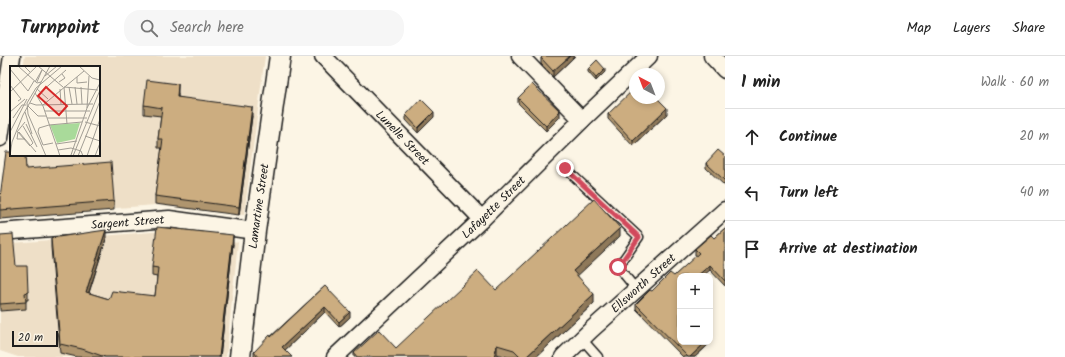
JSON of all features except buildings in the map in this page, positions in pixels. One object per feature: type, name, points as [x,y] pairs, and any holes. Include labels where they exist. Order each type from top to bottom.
[{"type":"street","points":[[11,66],[12,56]]},
{"type":"street","name":"Lamartine Street","points":[[240,357],[255,231],[280,56]]},
{"type":"street","name":"Lunelle Street","points":[[323,56],[482,219]]},
{"type":"street","points":[[520,56],[582,120]]},
{"type":"street","name":"Lafayette Street","points":[[335,357],[482,219],[582,120],[650,56]]},
{"type":"street","points":[[712,56],[725,70]]},
{"type":"street","points":[[0,138],[10,70]]},
{"type":"street","name":"Ellsworth Street","points":[[563,357],[636,289],[725,210]]},
{"type":"street","name":"Sargent Street","points":[[0,232],[169,219],[255,231]]},
{"type":"lane","points":[[565,168],[639,237],[618,267],[636,289]]},
{"type":"lane","points":[[582,340],[598,357]]},
{"type":"shaded area","points":[[25,56],[265,56],[244,215],[155,205],[4,217],[12,156],[100,156],[100,66],[23,66]]},
{"type":"shaded area","points":[[165,231],[238,242],[226,357],[18,357],[0,351],[0,244]]},
{"type":"route","points":[[565,168],[639,237],[618,267]]}]
